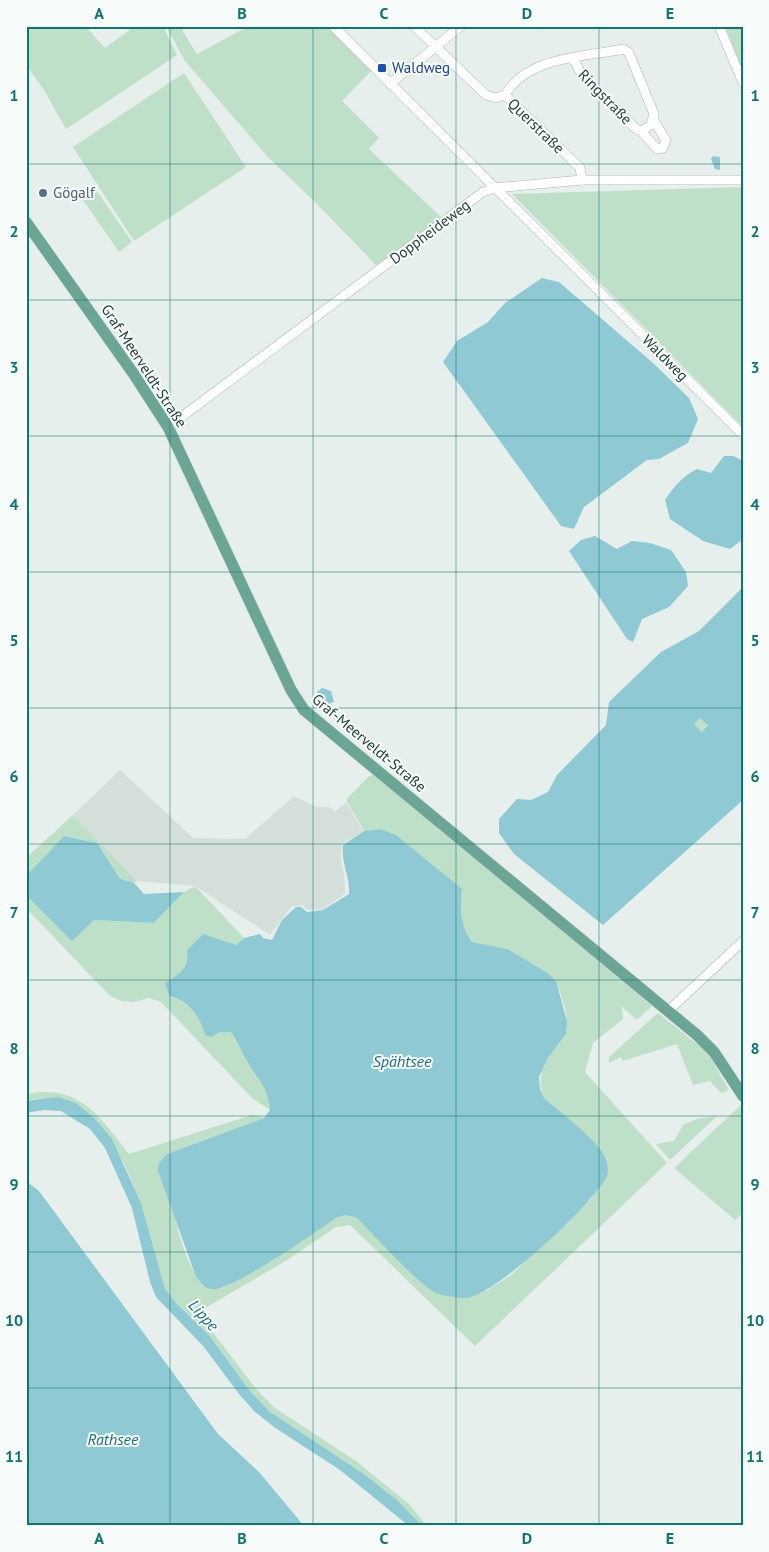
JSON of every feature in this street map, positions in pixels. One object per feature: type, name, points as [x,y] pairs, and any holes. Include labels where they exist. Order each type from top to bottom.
[{"type":"main road","name":"Graf-Meerveldt-Straße","points":[[26,222],[133,373],[168,427],[290,690],[304,710],[712,1049],[742,1093]]},
{"type":"street","name":"Waldweg","points":[[333,26],[743,435]]},
{"type":"street","name":"Querstraße","points":[[414,26],[486,95],[496,98],[505,95],[580,168],[582,180]]},
{"type":"street","points":[[390,84],[461,26]]},
{"type":"street","points":[[719,26],[743,83]]},
{"type":"street","name":"Ringstraße","points":[[505,95],[514,84],[536,68],[573,59],[624,49],[630,53],[654,114],[654,122],[666,140],[664,148],[658,149],[641,131],[635,128],[583,76],[573,59]]},
{"type":"street","name":"Ringstraße","points":[[641,131],[648,128],[654,122]]},
{"type":"street","name":"Doppheideweg","points":[[168,427],[483,192],[494,188],[582,180],[743,180]]},
{"type":"street","points":[[668,1011],[743,941]]},
{"type":"shaded area","points":[[120,770],[193,838],[245,839],[294,796],[317,807],[329,807],[335,812],[346,802],[363,831],[341,845],[345,894],[323,909],[308,910],[302,905],[291,907],[270,935],[195,886],[137,881],[73,815]]},
{"type":"green space","points":[[26,26],[85,26],[105,48],[135,26],[163,26],[177,55],[66,129],[44,90],[26,65]]},
{"type":"green space","points":[[166,26],[185,26],[182,30],[197,54],[249,26],[327,26],[372,70],[342,101],[379,138],[369,149],[442,218],[377,266],[267,156],[185,61]]},
{"type":"green space","points":[[725,26],[743,26],[743,72]]},
{"type":"green space","points":[[184,73],[246,167],[134,241],[73,147]]},
{"type":"green space","points":[[94,187],[132,242],[119,252],[81,197]]},
{"type":"green space","points":[[743,187],[743,427],[512,194]]},
{"type":"green space","points":[[700,717],[708,725],[702,732],[694,724]]},
{"type":"green space","points":[[369,776],[380,777],[652,1006],[637,1020],[622,1007],[623,1019],[593,1043],[585,1072],[667,1163],[475,1346],[350,1225],[336,1227],[287,1260],[195,1314],[205,1322],[257,1390],[275,1408],[356,1461],[409,1504],[427,1526],[422,1526],[270,1412],[250,1391],[209,1335],[176,1303],[165,1289],[141,1203],[124,1163],[95,1119],[34,1099],[26,1101],[26,1094],[45,1092],[75,1098],[98,1116],[129,1154],[252,1115],[264,1118],[167,1154],[176,1222],[186,1255],[202,1285],[222,1288],[268,1262],[336,1218],[346,1215],[357,1218],[418,1278],[486,1291],[511,1275],[592,1198],[607,1159],[599,1148],[544,1098],[541,1090],[541,1076],[545,1063],[565,1035],[567,1025],[564,1006],[556,981],[507,949],[472,942],[463,923],[462,889],[380,829],[364,831],[346,800]]},
{"type":"green space","points":[[73,815],[137,881],[134,883],[120,880],[97,843],[64,836],[26,876],[26,858]]},
{"type":"green space","points":[[195,886],[244,938],[236,945],[189,960],[183,972],[165,983],[169,996],[177,998],[189,1007],[211,1037],[220,1032],[231,1032],[267,1095],[270,1110],[252,1098],[161,1002],[149,998],[134,1002],[122,1001],[110,996],[26,908],[26,895],[72,940],[94,920],[154,923],[184,892]]},
{"type":"green space","points":[[658,1013],[708,1053],[729,1090],[721,1093],[710,1081],[693,1085],[677,1044],[623,1061],[621,1057],[609,1063],[609,1057]]},
{"type":"green space","points":[[741,1105],[743,1109],[743,1213],[735,1220],[674,1168]]},
{"type":"green space","points":[[717,1116],[670,1160],[656,1144],[674,1141],[683,1125],[697,1119]]},
{"type":"water","points":[[713,156],[720,157],[720,170],[715,169],[711,159]]},
{"type":"water","points":[[542,278],[559,282],[653,363],[689,398],[698,419],[688,443],[659,459],[647,460],[584,507],[574,529],[561,526],[443,362],[457,341],[488,322],[505,303]]},
{"type":"water","points":[[724,456],[733,456],[743,461],[743,539],[730,549],[703,541],[670,519],[665,500],[675,486],[687,475],[697,469],[711,473]]},
{"type":"water","points":[[595,536],[617,549],[632,541],[650,543],[671,550],[686,572],[688,586],[669,607],[642,619],[633,642],[627,639],[569,551],[581,540]]},
{"type":"water","points":[[743,587],[743,800],[603,925],[514,854],[499,833],[499,819],[517,799],[531,800],[548,792],[557,775],[606,725],[609,702],[661,652],[699,631]],"holes":[[[700,718],[708,725],[702,732],[694,724]]]},
{"type":"water","points":[[322,688],[331,691],[334,702],[328,704],[318,700],[317,692]]},
{"type":"water","name":"Spähtsee","points":[[380,829],[396,835],[462,889],[463,923],[472,942],[507,949],[546,972],[556,981],[567,1021],[566,1034],[548,1058],[539,1077],[540,1089],[544,1098],[590,1137],[598,1147],[607,1162],[607,1176],[599,1189],[584,1206],[540,1248],[494,1285],[476,1295],[462,1298],[436,1293],[408,1270],[357,1218],[346,1215],[336,1218],[274,1260],[236,1281],[212,1289],[206,1287],[195,1274],[158,1171],[159,1163],[167,1154],[264,1118],[270,1110],[269,1102],[264,1089],[231,1032],[220,1032],[211,1037],[205,1035],[197,1016],[182,1001],[169,996],[165,983],[183,970],[188,956],[187,950],[203,934],[236,945],[244,938],[260,934],[263,938],[272,940],[282,920],[296,907],[301,907],[307,912],[323,910],[349,894],[343,858],[343,845],[364,831]]},
{"type":"water","points":[[64,836],[97,843],[120,879],[134,883],[144,894],[184,892],[154,923],[94,920],[72,941],[26,895],[26,876]]},
{"type":"water","points":[[58,1097],[76,1103],[95,1119],[112,1139],[141,1203],[165,1289],[176,1303],[209,1335],[250,1391],[270,1412],[365,1475],[398,1501],[422,1526],[409,1526],[340,1470],[274,1427],[255,1412],[204,1347],[156,1297],[150,1282],[132,1208],[105,1148],[90,1129],[61,1111],[44,1110],[26,1113],[26,1101]]},
{"type":"water","name":"Rathsee","points":[[26,1181],[39,1191],[218,1434],[259,1472],[304,1526],[26,1526]]},
{"type":"place","name":"Waldweg","points":[[382,68]]},
{"type":"place","name":"Gögalf","points":[[43,193]]},
{"type":"water label","name":"Lippe","points":[[204,1315]]}]
